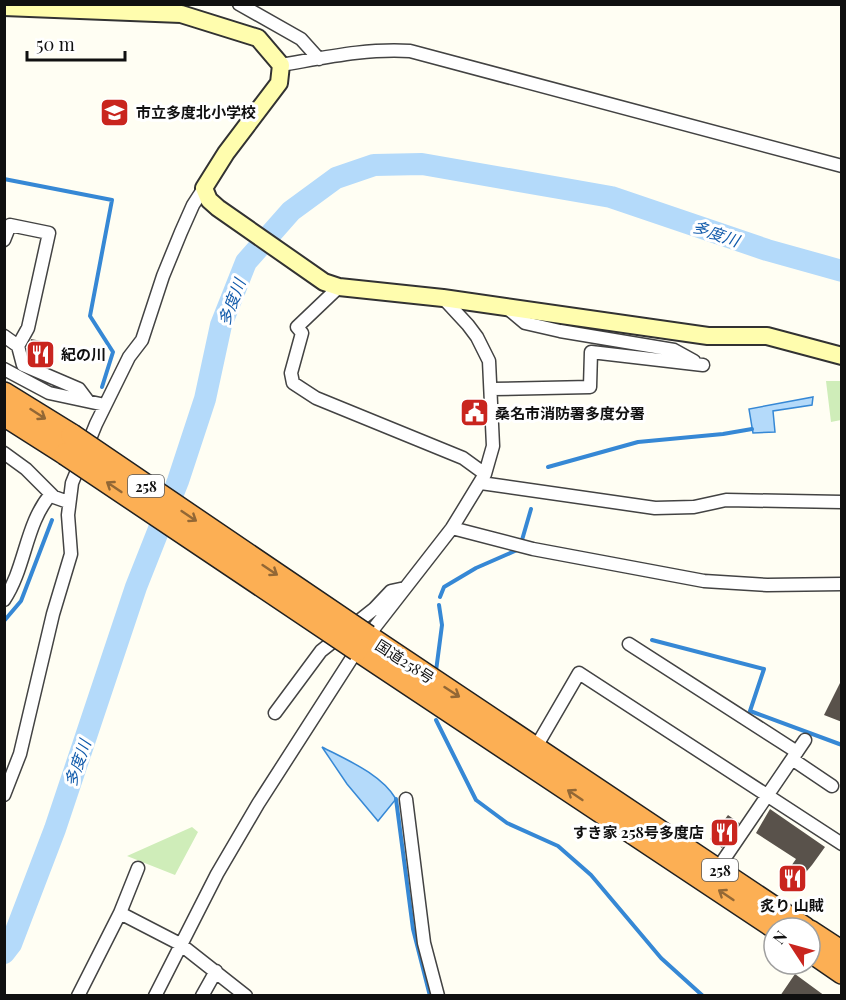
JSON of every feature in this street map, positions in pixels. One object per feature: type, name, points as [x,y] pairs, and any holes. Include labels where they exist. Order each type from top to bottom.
[{"type":"highway","name":"国道258号","points":[[4,393],[68,445],[363,643],[718,868],[788,916]]},
{"type":"highway","name":"国道258号","points":[[4,415],[68,445]]},
{"type":"highway","name":"国道258号","points":[[523,746],[762,919]]},
{"type":"highway","points":[[822,939],[842,952]]},
{"type":"highway","points":[[822,959],[842,973]]},
{"type":"street","points":[[240,4],[302,39],[319,58]]},
{"type":"street","points":[[4,7],[182,14],[258,38],[281,65],[279,83],[226,153],[193,205],[163,276],[142,340],[129,357],[105,405],[72,483],[68,502],[71,554],[53,614],[20,754],[4,795]]},
{"type":"street","points":[[281,65],[319,58],[393,50],[411,51],[842,166]]},
{"type":"street","points":[[204,188],[209,201],[218,208],[332,284],[443,297],[708,336],[768,336],[842,356]]},
{"type":"street","points":[[4,240],[10,225],[49,233],[28,328],[18,346]]},
{"type":"street","points":[[332,284],[297,327],[302,333],[291,373],[293,383],[316,398],[463,458],[483,479],[655,508],[694,507],[726,500],[842,502]]},
{"type":"street","points":[[155,996],[216,874],[252,814],[363,643],[452,528],[483,479],[493,447],[489,361],[468,325],[443,297]]},
{"type":"street","points":[[492,389],[590,387],[591,352],[703,365],[674,350],[560,332],[525,323],[505,306]]},
{"type":"street","points":[[4,336],[18,346],[23,365],[79,389],[88,401]]},
{"type":"street","points":[[4,369],[49,393],[105,405]]},
{"type":"street","points":[[4,453],[26,469],[51,495],[68,502]]},
{"type":"street","points":[[4,600],[16,580],[38,512],[51,495]]},
{"type":"street","points":[[452,528],[484,534],[532,549],[704,581],[767,585],[842,584]]},
{"type":"street","points":[[275,713],[321,651],[374,609],[391,591],[405,588]]},
{"type":"street","points":[[629,644],[795,755],[832,786]]},
{"type":"street","points":[[523,746],[579,673],[842,844]]},
{"type":"street","points":[[718,868],[805,740]]},
{"type":"street","points":[[406,799],[424,943],[438,996]]},
{"type":"street","points":[[78,996],[120,913],[138,868]]},
{"type":"street","points":[[120,913],[180,944],[246,996]]},
{"type":"street","points":[[202,996],[216,971]]},
{"type":"green space","points":[[826,381],[841,381],[841,420],[831,422]]},
{"type":"green space","points":[[192,827],[198,832],[175,875],[127,856]]},
{"type":"water","points":[[813,397],[812,405],[773,411],[775,432],[753,433],[749,409]]},
{"type":"water","points":[[322,747],[363,768],[390,790],[396,799],[378,821],[347,784]]},
{"type":"building","name":"紀の川","points":[[31,339],[52,343],[51,348],[54,349],[47,366],[30,359],[28,352]]},
{"type":"building","points":[[842,679],[842,722],[824,715]]},
{"type":"building","points":[[770,809],[825,847],[790,891],[780,882],[796,859],[756,833]]},
{"type":"building","name":"すき家 258号多度店","points":[[728,815],[739,823],[722,848],[710,839]]},
{"type":"building","points":[[794,976],[798,976],[825,996],[780,996]]},
{"type":"waterway","name":"多度川","points":[[4,953],[11,944],[55,829],[136,587],[178,481],[205,399],[221,325],[246,262],[291,211],[336,178],[374,165],[422,164],[611,197],[767,250],[842,271]]},
{"type":"waterway","points":[[4,179],[112,200],[90,316],[113,352],[102,387]]},
{"type":"waterway","points":[[548,467],[638,442],[752,429]]},
{"type":"waterway","points":[[522,540],[531,509]]},
{"type":"waterway","points":[[4,621],[21,601],[52,520]]},
{"type":"waterway","points":[[440,597],[444,587],[476,568],[517,550]]},
{"type":"waterway","points":[[436,671],[442,625],[439,605]]},
{"type":"waterway","points":[[652,640],[764,669],[750,711],[842,745]]},
{"type":"waterway","points":[[436,720],[476,800],[507,823],[558,846],[591,875],[661,958],[703,996]]},
{"type":"waterway","points":[[396,799],[413,929],[430,996]]},
{"type":"place","name":"市立多度北小学校","points":[[115,112]]},
{"type":"place","name":"紀の川","points":[[40,354]]},
{"type":"place","name":"桑名市消防署多度分署","points":[[474,413]]},
{"type":"place","name":"すき家 258号多度店","points":[[725,832]]},
{"type":"place","name":"炙り 山賊","points":[[792,878]]}]
